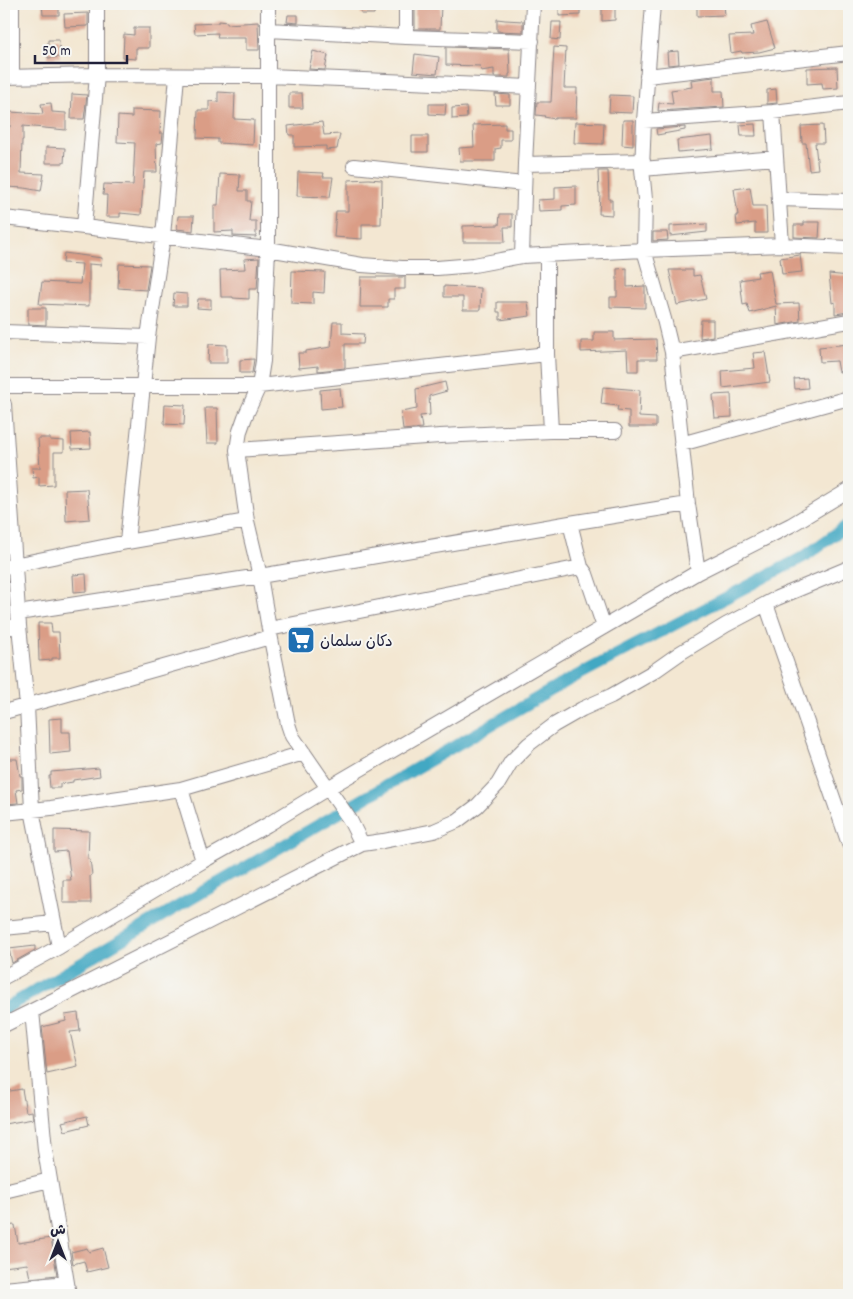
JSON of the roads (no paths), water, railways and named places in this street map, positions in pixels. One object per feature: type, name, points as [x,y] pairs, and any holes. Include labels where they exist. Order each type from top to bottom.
[{"type":"street","points":[[12,4],[8,77],[97,75],[268,76],[529,87]]},
{"type":"street","points":[[84,227],[97,75],[97,4]]},
{"type":"street","points":[[268,4],[268,249],[263,361],[259,386],[240,431],[237,450],[247,521],[260,576],[269,633],[288,724],[292,736],[350,820],[362,844]]},
{"type":"street","points":[[406,4],[406,37]]},
{"type":"street","points":[[522,256],[534,4]]},
{"type":"street","points":[[653,4],[642,165],[645,199],[644,250],[672,352],[688,504],[698,572]]},
{"type":"street","points":[[268,30],[532,41]]},
{"type":"street","points":[[647,76],[849,53]]},
{"type":"street","points":[[127,542],[148,337],[163,236],[177,76]]},
{"type":"street","points":[[644,121],[773,112],[849,103]]},
{"type":"street","points":[[773,112],[782,245]]},
{"type":"street","points":[[525,164],[642,165],[776,158]]},
{"type":"street","points":[[354,166],[524,184]]},
{"type":"street","points":[[779,199],[849,201]]},
{"type":"street","points":[[4,218],[268,249],[362,265],[402,268],[474,265],[522,256],[644,250],[782,245],[849,248]]},
{"type":"street","points":[[547,255],[547,354],[551,431]]},
{"type":"street","points":[[672,352],[849,321]]},
{"type":"street","points":[[4,332],[148,337]]},
{"type":"street","points":[[4,386],[259,386],[547,354]]},
{"type":"street","points":[[681,444],[849,398]]},
{"type":"street","points":[[4,404],[9,567],[18,620],[27,706],[32,810],[59,947]]},
{"type":"street","points":[[237,450],[440,436],[551,431],[615,431]]},
{"type":"street","points":[[4,977],[59,947],[698,572],[791,525],[849,490]]},
{"type":"street","points":[[4,628],[18,620],[260,576],[688,504]]},
{"type":"street","points":[[9,567],[127,542],[247,521]]},
{"type":"street","points":[[570,523],[581,567],[586,574],[604,627]]},
{"type":"street","points":[[4,712],[269,633],[581,567]]},
{"type":"street","points":[[4,1025],[362,844],[434,831],[457,821],[477,806],[498,784],[511,762],[529,744],[554,724],[654,672],[726,625],[766,604],[849,568]]},
{"type":"street","points":[[766,604],[849,844]]},
{"type":"street","points":[[4,813],[180,789],[304,753]]},
{"type":"street","points":[[180,789],[203,861]]},
{"type":"street","points":[[4,928],[54,923]]},
{"type":"street","points":[[4,1289],[68,1289],[45,1150],[32,1011]]},
{"type":"street","points":[[4,1191],[50,1180]]},
{"type":"waterway","points":[[4,1009],[567,681],[805,556],[849,524]]},
{"type":"place","name":"دكان سلمان","points":[[301,640]]}]
